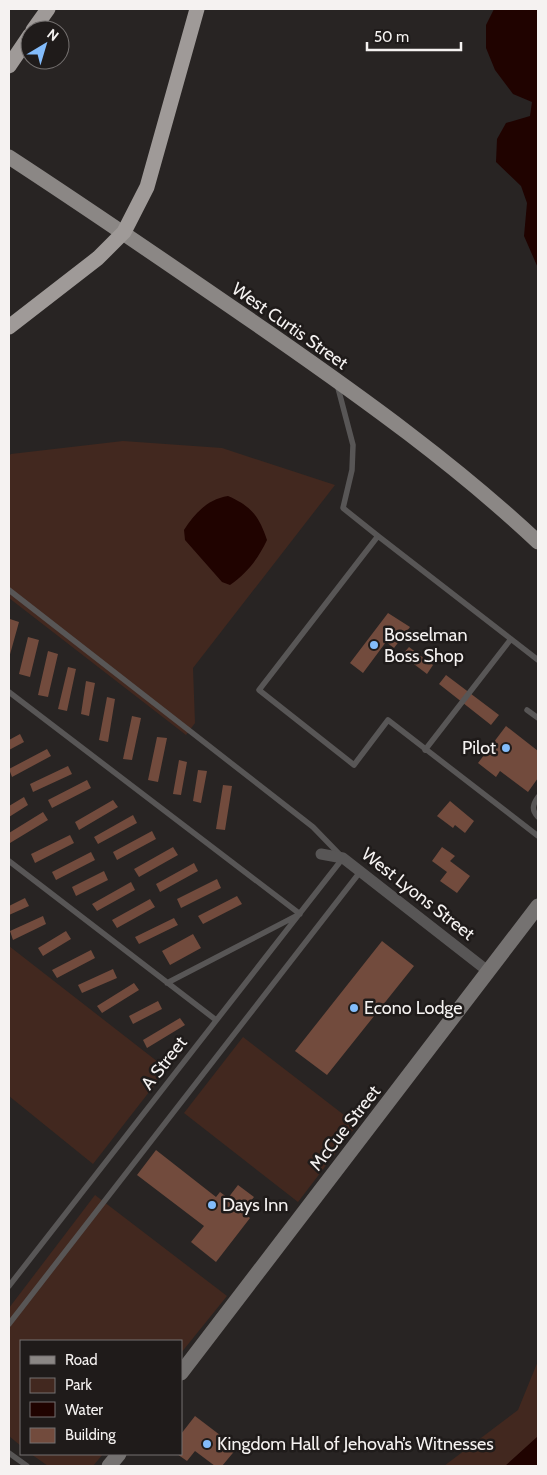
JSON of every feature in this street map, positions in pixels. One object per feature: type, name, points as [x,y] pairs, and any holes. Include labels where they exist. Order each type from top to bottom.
[{"type":"highway","points":[[41,20],[48,9]]},
{"type":"highway","points":[[9,327],[98,258],[124,232],[147,187],[197,9]]},
{"type":"highway","points":[[9,66],[20,50]]},
{"type":"main road","name":"West Curtis Street","points":[[9,157],[124,232],[335,380],[441,458],[538,542]]},
{"type":"main road","name":"McCue Street","points":[[182,1372],[538,906]]},
{"type":"main road","points":[[109,1466],[118,1455]]},
{"type":"street","name":"West Lyons Street","points":[[321,854],[344,858],[489,972]]},
{"type":"lane","points":[[335,380],[353,445],[352,470],[343,508],[538,660]]},
{"type":"lane","points":[[378,536],[258,690],[354,765],[388,720],[538,836]]},
{"type":"lane","points":[[9,590],[313,828],[344,858]]},
{"type":"lane","points":[[425,750],[511,639]]},
{"type":"lane","points":[[9,692],[300,914],[167,983]]},
{"type":"lane","points":[[527,710],[538,718]]},
{"type":"lane","points":[[538,797],[533,805],[533,810],[538,817]]},
{"type":"lane","name":"A Street","points":[[9,1286],[344,858]]},
{"type":"lane","points":[[9,861],[216,1020]]},
{"type":"lane","points":[[9,1324],[361,871]]},
{"type":"lane","points":[[9,1453],[27,1466]]},
{"type":"green space","points":[[123,441],[222,448],[335,485],[193,668],[195,723],[186,735],[9,598],[9,456],[11,454]]},
{"type":"green space","points":[[9,946],[167,1069],[93,1164],[9,1096]]},
{"type":"green space","points":[[243,1037],[357,1125],[298,1202],[184,1113]]},
{"type":"green space","points":[[95,1195],[227,1296],[182,1352],[182,1340],[20,1340],[20,1445],[9,1436],[9,1308]]},
{"type":"green space","points":[[538,1361],[538,1466],[444,1466],[518,1410]]},
{"type":"green space","points":[[32,1455],[102,1455],[93,1466],[48,1466]]},
{"type":"water","points":[[494,9],[538,9],[538,268],[524,236],[527,203],[521,186],[496,162],[497,139],[506,123],[530,116],[532,102],[513,94],[495,70],[486,48],[486,25]]},
{"type":"water","points":[[228,496],[243,504],[253,513],[261,524],[267,540],[252,565],[230,585],[222,582],[185,540],[184,530],[193,518],[208,504]]},
{"type":"water","points":[[538,1435],[538,1466],[505,1466],[537,1437]]},
{"type":"building","name":"Bosselman Boss Shop","points":[[388,613],[410,627],[394,648],[386,642],[363,673],[350,663]]},
{"type":"building","points":[[10,619],[19,622],[9,658],[9,625]]},
{"type":"building","points":[[28,637],[39,640],[30,677],[19,674]]},
{"type":"building","points":[[409,647],[433,665],[427,674],[402,655]]},
{"type":"building","points":[[48,651],[58,654],[48,697],[38,695]]},
{"type":"building","points":[[68,667],[76,669],[67,711],[58,709]]},
{"type":"building","points":[[446,675],[499,715],[491,725],[439,684]]},
{"type":"building","points":[[86,681],[95,683],[89,716],[81,714]]},
{"type":"building","points":[[107,697],[115,699],[108,742],[99,740]]},
{"type":"building","points":[[132,716],[141,718],[132,760],[123,759]]},
{"type":"building","points":[[506,726],[538,751],[538,778],[528,792],[500,771],[496,777],[478,763]]},
{"type":"building","points":[[20,734],[24,742],[9,750],[9,740]]},
{"type":"building","points":[[157,737],[167,738],[158,782],[148,780]]},
{"type":"building","points":[[47,749],[51,756],[12,777],[9,769]]},
{"type":"building","points":[[179,760],[187,762],[181,795],[173,794]]},
{"type":"building","points":[[68,766],[72,774],[33,792],[30,784]]},
{"type":"building","points":[[198,770],[207,771],[201,803],[193,801]]},
{"type":"building","points":[[87,780],[91,788],[52,808],[48,800]]},
{"type":"building","points":[[223,785],[232,786],[225,830],[216,829]]},
{"type":"building","points":[[24,797],[28,805],[9,817],[9,806]]},
{"type":"building","points":[[113,800],[118,807],[79,830],[75,822]]},
{"type":"building","points":[[450,801],[474,821],[465,833],[455,825],[453,828],[437,816]]},
{"type":"building","points":[[43,812],[48,820],[10,843],[9,833]]},
{"type":"building","points":[[133,815],[137,823],[98,844],[94,837]]},
{"type":"building","points":[[152,831],[156,839],[117,860],[113,852]]},
{"type":"building","points":[[70,835],[74,843],[35,863],[31,854]]},
{"type":"building","points":[[173,847],[178,855],[139,877],[134,869]]},
{"type":"building","points":[[442,847],[455,856],[450,861],[470,876],[457,893],[440,881],[447,872],[432,861]]},
{"type":"building","points":[[91,852],[95,860],[56,880],[52,872]]},
{"type":"building","points":[[194,863],[198,871],[160,892],[156,884]]},
{"type":"building","points":[[104,871],[108,880],[76,896],[72,887]]},
{"type":"building","points":[[217,879],[221,888],[181,908],[177,899]]},
{"type":"building","points":[[131,882],[135,890],[97,911],[92,904]]},
{"type":"building","points":[[237,896],[242,904],[203,924],[198,916]]},
{"type":"building","points":[[25,898],[29,906],[9,915],[9,906]]},
{"type":"building","points":[[150,899],[155,907],[117,928],[112,920]]},
{"type":"building","points":[[43,916],[46,924],[13,940],[10,931]]},
{"type":"building","points":[[174,918],[178,925],[139,944],[135,937]]},
{"type":"building","points":[[66,931],[71,939],[43,956],[38,948]]},
{"type":"building","points":[[193,934],[201,948],[170,965],[162,951]]},
{"type":"building","name":"Econo Lodge","points":[[382,941],[414,966],[327,1075],[295,1051]]},
{"type":"building","points":[[91,950],[95,958],[57,978],[52,970]]},
{"type":"building","points":[[113,969],[117,978],[82,993],[78,985]]},
{"type":"building","points":[[134,983],[139,990],[102,1013],[97,1006]]},
{"type":"building","points":[[158,1001],[162,1009],[133,1024],[129,1016]]},
{"type":"building","points":[[180,1018],[185,1025],[147,1048],[143,1040]]},
{"type":"building","name":"Days Inn","points":[[156,1150],[216,1197],[220,1192],[228,1198],[238,1185],[254,1197],[242,1212],[250,1218],[216,1262],[191,1242],[204,1226],[137,1175]]},
{"type":"building","name":"Kingdom Hall of Jehovah’s Witnesses","points":[[195,1416],[237,1448],[222,1466],[215,1466],[195,1451],[187,1461],[178,1455],[182,1455],[182,1433]]},
{"type":"place","name":"Bosselman Boss Shop","points":[[374,645]]},
{"type":"place","name":"Pilot","points":[[506,748]]},
{"type":"place","name":"Econo Lodge","points":[[354,1008]]},
{"type":"place","name":"Days Inn","points":[[212,1205]]},
{"type":"place","name":"Kingdom Hall of Jehovah’s Witnesses","points":[[207,1444]]}]
